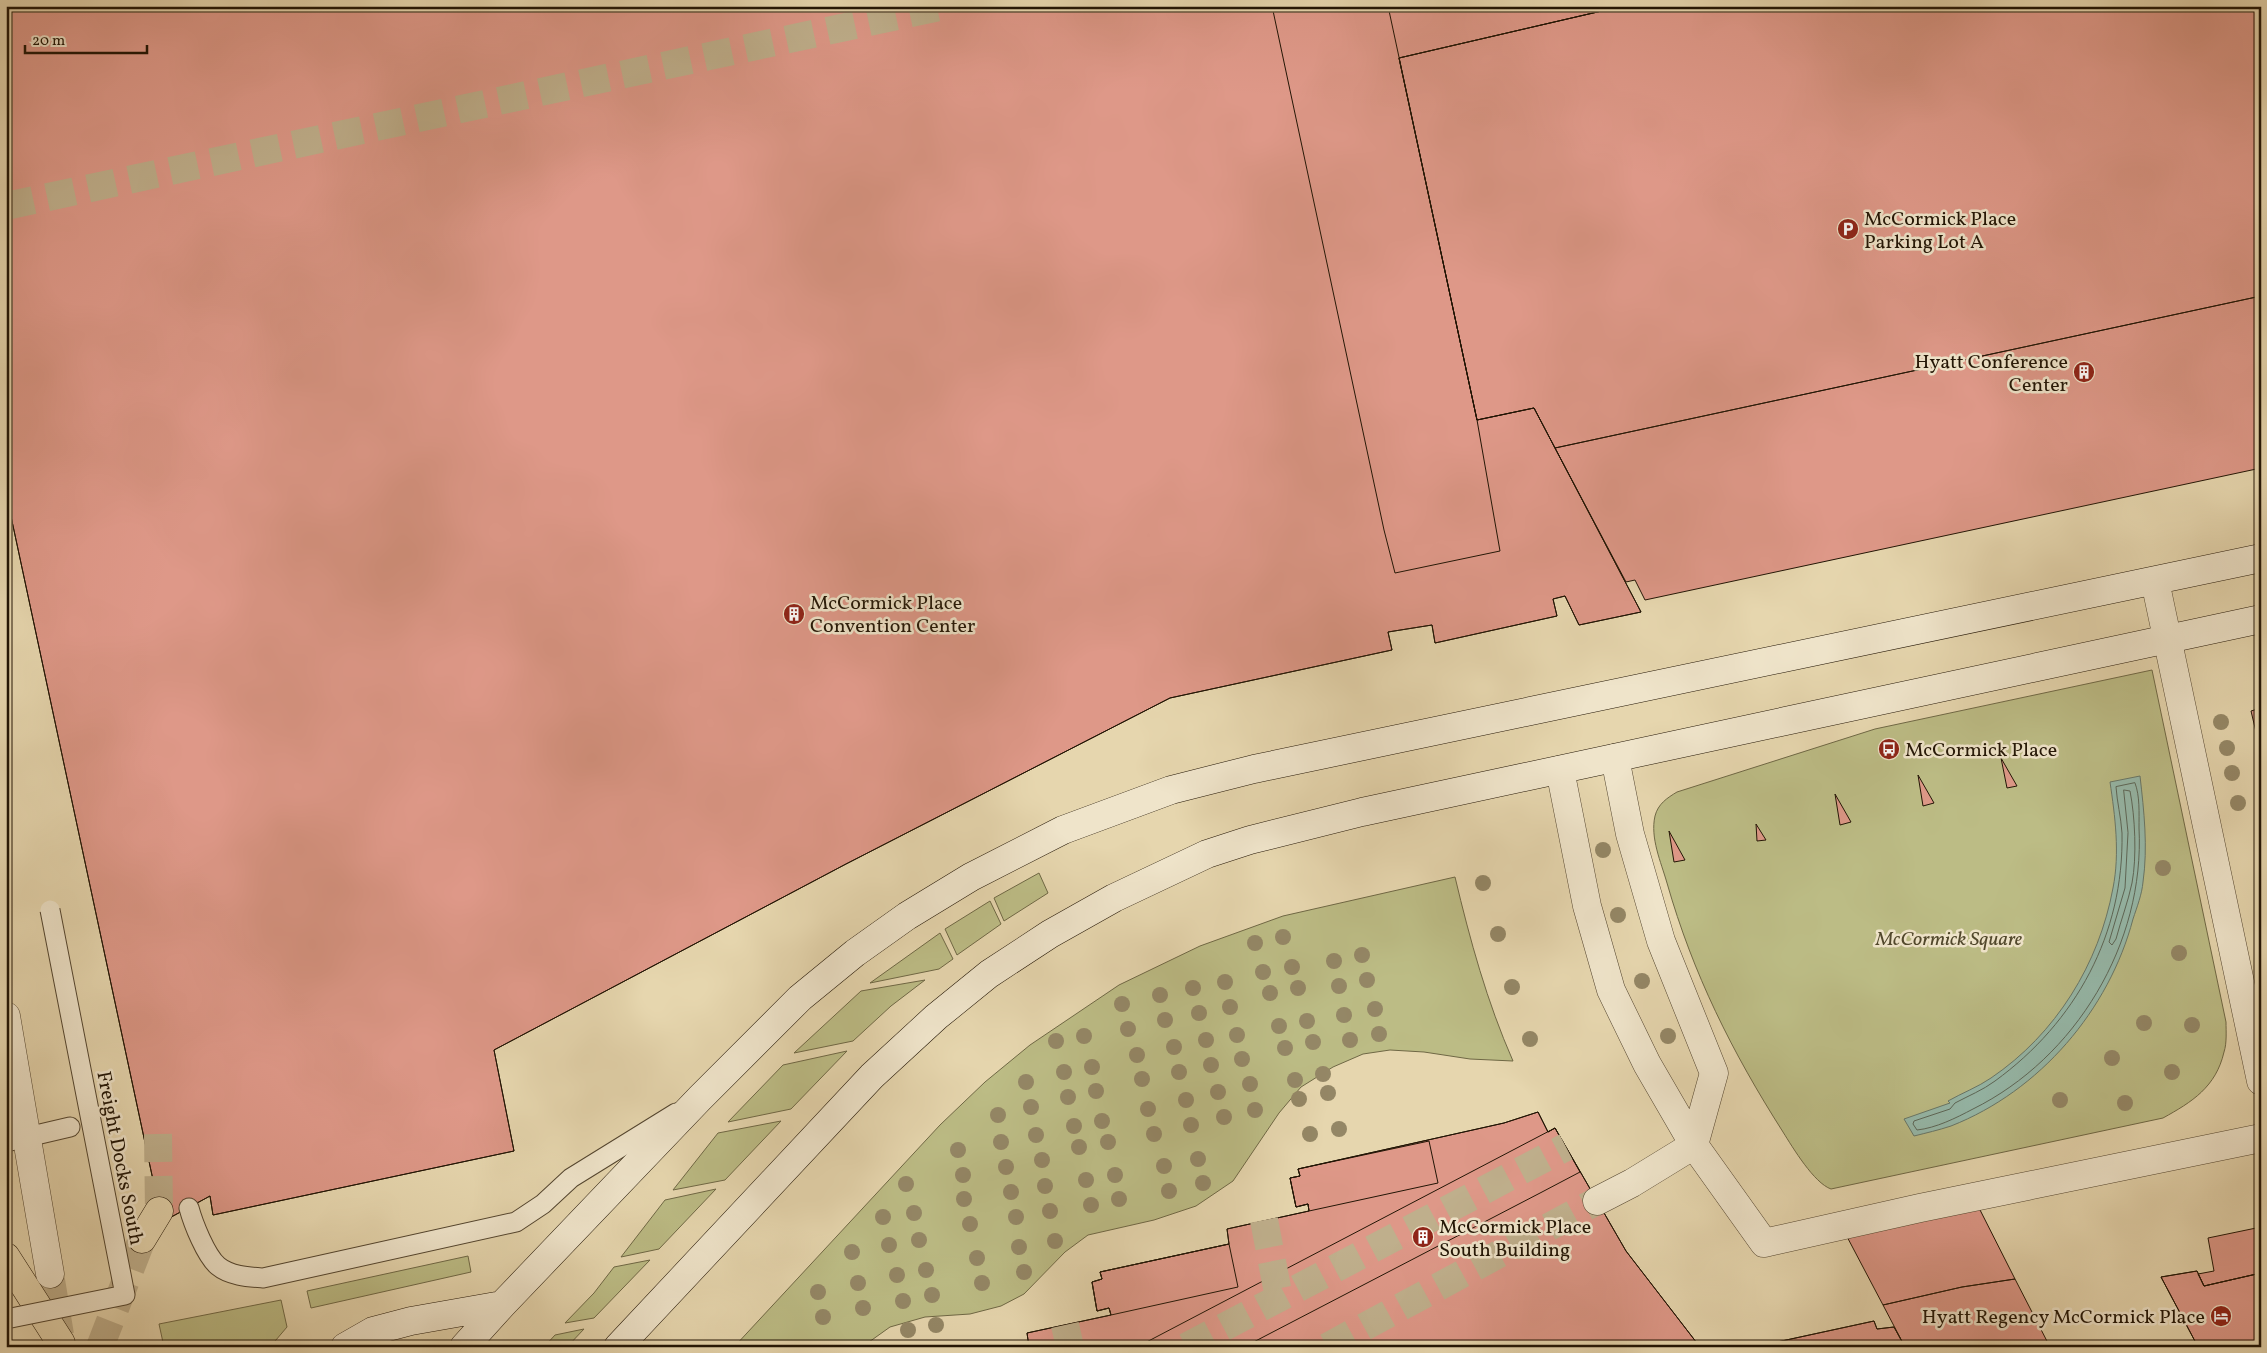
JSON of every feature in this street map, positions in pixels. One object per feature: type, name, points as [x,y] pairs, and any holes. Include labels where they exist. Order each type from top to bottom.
[{"type":"highway","points":[[142,1238],[159,1211]]},
{"type":"highway","points":[[6,1256],[61,1343]]},
{"type":"main road","points":[[464,1347],[700,1098],[800,998],[855,953],[907,916],[971,877],[1063,830],[1171,790],[1254,769],[2261,558]]},
{"type":"main road","points":[[2155,581],[2261,1081]]},
{"type":"main road","points":[[618,1347],[872,1076],[936,1017],[990,974],[1050,934],[1123,894],[1207,854],[1310,823],[2261,619]]},
{"type":"main road","points":[[1597,1201],[1632,1183],[1694,1145],[1714,1073],[1661,941],[1630,834],[1615,758]]},
{"type":"main road","points":[[1560,770],[1586,906],[1611,990],[1646,1064],[1694,1145],[1764,1243],[1920,1208],[2261,1138]]},
{"type":"main road","points":[[6,1016],[16,1140],[50,1274]]},
{"type":"main road","points":[[345,1347],[373,1331],[411,1321],[502,1305]]},
{"type":"lane","name":"Freight Docks South","points":[[6,1319],[125,1295],[50,910]]},
{"type":"lane","points":[[189,1208],[198,1235],[218,1266],[242,1276],[263,1278],[516,1222],[543,1204],[571,1178],[700,1098]]},
{"type":"lane","points":[[16,1140],[70,1127]]},
{"type":"green space","name":"McCormick Square","points":[[2152,670],[2226,1022],[2225,1048],[2215,1075],[2209,1084],[2193,1099],[2163,1118],[1831,1189],[1824,1185],[1804,1164],[1764,1102],[1731,1042],[1702,981],[1677,917],[1657,850],[1654,824],[1658,808],[1666,799],[1677,792],[1875,729]]},
{"type":"green space","points":[[1039,873],[1048,893],[1004,921],[994,898]]},
{"type":"green space","points":[[1455,877],[1480,970],[1495,1016],[1513,1061],[1470,1059],[1424,1052],[1390,1050],[1363,1054],[1333,1067],[1301,1087],[1279,1113],[1233,1181],[1196,1206],[1154,1220],[1088,1235],[1065,1252],[1024,1294],[1001,1306],[970,1314],[925,1317],[890,1327],[862,1347],[734,1347],[940,1125],[985,1082],[1030,1045],[1119,985],[1200,946],[1283,916]]},
{"type":"green space","points":[[990,901],[1001,924],[957,955],[945,929]]},
{"type":"green space","points":[[940,933],[953,959],[939,969],[870,983]]},
{"type":"green space","points":[[925,980],[891,1006],[853,1041],[794,1053],[861,991]]},
{"type":"green space","points":[[847,1051],[791,1109],[728,1122],[783,1065]]},
{"type":"green space","points":[[781,1121],[725,1180],[673,1190],[718,1133]]},
{"type":"green space","points":[[716,1189],[659,1249],[621,1257],[665,1200]]},
{"type":"green space","points":[[468,1256],[471,1272],[311,1308],[307,1291]]},
{"type":"green space","points":[[650,1260],[594,1318],[565,1323],[594,1293],[614,1267]]},
{"type":"green space","points":[[281,1300],[287,1327],[270,1347],[164,1347],[159,1324]]},
{"type":"green space","points":[[584,1329],[567,1347],[544,1347],[555,1335]]},
{"type":"water","points":[[2140,776],[2145,842],[2142,891],[2122,953],[2107,985],[2088,1015],[2066,1044],[2014,1092],[1983,1111],[1951,1126],[1914,1136],[1904,1119],[1950,1103],[1948,1101],[1991,1078],[2036,1040],[2071,995],[2097,944],[2113,888],[2116,848],[2110,782]]},
{"type":"building","name":"McCormick Place Convention Center","points":[[6,6],[1605,6],[1606,10],[1399,58],[1477,420],[1534,408],[1641,612],[1579,625],[1565,596],[1553,599],[1557,616],[1435,643],[1432,625],[1388,632],[1392,650],[1170,698],[846,864],[494,1050],[514,1151],[213,1215],[210,1196],[162,1222],[6,493]]},
{"type":"building","name":"McCormick Place Convention Center","points":[[6,6],[1605,6],[1606,10],[1399,58],[1477,420],[1534,408],[1641,612],[1579,625],[1565,596],[1553,599],[1557,616],[1435,643],[1432,625],[1388,632],[1392,650],[1170,698],[846,864],[494,1050],[514,1151],[213,1215],[210,1196],[162,1222],[6,493]]},
{"type":"building","points":[[1272,6],[1388,6],[1477,420],[1500,551],[1395,573],[1384,530]]},
{"type":"building","name":"McCormick Place Parking Lot A","points":[[1605,6],[2261,6],[2261,296],[1555,448],[1534,408],[1477,420],[1399,58],[1606,10]]},
{"type":"building","name":"Hyatt Conference Center","points":[[2261,296],[2261,468],[1645,600],[1635,580],[1626,582],[1555,448]]},
{"type":"building","points":[[2261,708],[2261,753],[2251,711]]},
{"type":"building","points":[[2001,758],[2017,786],[2007,788]]},
{"type":"building","points":[[1918,775],[1934,803],[1923,806]]},
{"type":"building","points":[[1835,794],[1851,822],[1840,825]]},
{"type":"building","points":[[1756,824],[1766,840],[1757,841]]},
{"type":"building","points":[[1669,831],[1685,860],[1674,862]]},
{"type":"building","name":"McCormick Place South Building","points":[[1538,1112],[1548,1132],[1555,1128],[1626,1251],[1700,1347],[1029,1347],[1027,1333],[1111,1315],[1109,1308],[1097,1311],[1092,1282],[1102,1279],[1100,1272],[1229,1244],[1227,1229],[1309,1211],[1308,1204],[1296,1207],[1290,1178],[1300,1176],[1298,1169],[1504,1123]]},
{"type":"building","name":"McCormick Place South Building","points":[[1538,1112],[1548,1132],[1555,1128],[1626,1251],[1700,1347],[1029,1347],[1027,1333],[1111,1315],[1109,1308],[1097,1311],[1092,1282],[1102,1279],[1100,1272],[1229,1244],[1227,1229],[1309,1211],[1308,1204],[1296,1207],[1290,1178],[1300,1176],[1298,1169],[1504,1123]]},
{"type":"building","points":[[1555,1128],[1580,1172],[1542,1192],[1244,1347],[1137,1347]]},
{"type":"building","points":[[1429,1141],[1438,1183],[1309,1211],[1308,1204],[1296,1207],[1290,1178],[1300,1176],[1298,1169]]},
{"type":"building","points":[[1976,1202],[2015,1279],[1962,1287],[1883,1305],[1844,1231]]},
{"type":"building","points":[[2261,1227],[2261,1273],[2204,1286],[2198,1274],[2214,1271],[2208,1238]]},
{"type":"building","points":[[1229,1244],[1238,1287],[1111,1315],[1109,1308],[1097,1311],[1092,1282],[1102,1279],[1100,1272]]},
{"type":"building","name":"Hyatt Regency McCormick Place","points":[[2197,1271],[2204,1286],[2261,1273],[2261,1347],[2190,1347],[2197,1345],[2161,1277]]},
{"type":"building","name":"Hyatt Regency McCormick Place","points":[[2197,1271],[2204,1286],[2261,1273],[2261,1347],[2190,1347],[2197,1345],[2161,1277]]},
{"type":"building","points":[[2015,1279],[2050,1347],[1905,1347],[1883,1305],[1962,1287]]},
{"type":"building","points":[[1874,1321],[1877,1329],[1894,1327],[1905,1347],[1754,1347]]},
{"type":"building","points":[[1874,1321],[1877,1329],[1894,1327],[1905,1347],[1754,1347]]},
{"type":"tunnel","points":[[6,206],[944,6]]},
{"type":"tunnel","points":[[158,1134],[159,1211]]},
{"type":"tunnel","points":[[1186,1347],[1566,1147]]},
{"type":"tunnel","points":[[1327,1347],[1597,1201]]},
{"type":"tunnel","points":[[1264,1220],[1279,1298]]},
{"type":"tunnel","points":[[100,1347],[142,1239]]},
{"type":"tunnel","points":[[50,1274],[60,1335]]},
{"type":"tunnel","points":[[1065,1325],[1070,1347]]},
{"type":"place","name":"McCormick Place Parking Lot A","points":[[1848,229]]},
{"type":"place","name":"Hyatt Conference Center","points":[[2084,372]]},
{"type":"place","name":"McCormick Place Convention Center","points":[[794,614]]},
{"type":"place","name":"McCormick Place","points":[[1889,749]]},
{"type":"place","name":"McCormick Place South Building","points":[[1423,1237]]},
{"type":"place","name":"Hyatt Regency McCormick Place","points":[[2221,1316]]}]
